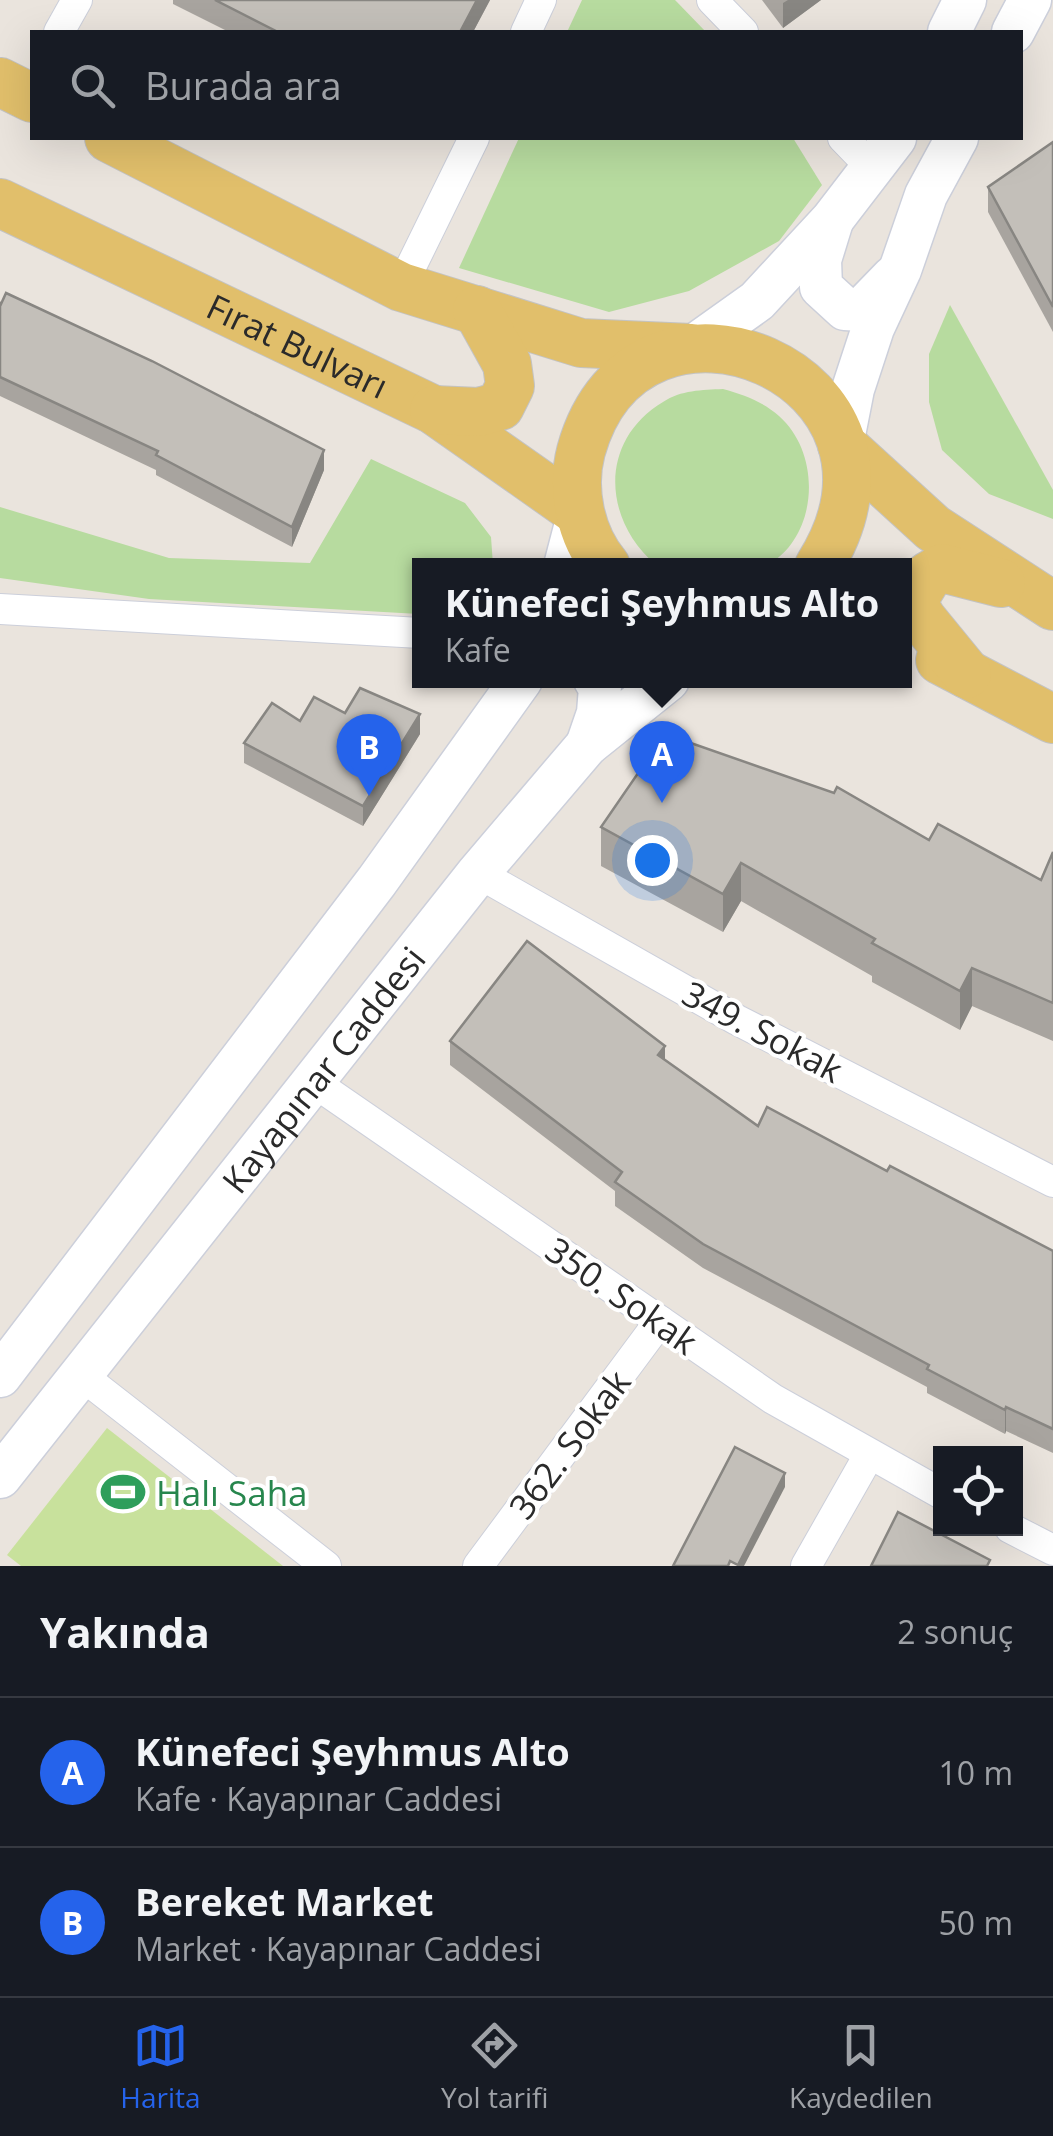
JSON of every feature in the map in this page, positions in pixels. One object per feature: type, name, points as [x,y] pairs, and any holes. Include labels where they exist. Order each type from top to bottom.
[{"type":"main road","points":[[949,30],[965,0]]},
{"type":"main road","points":[[1014,30],[1030,0]]},
{"type":"main road","points":[[113,140],[401,287],[582,343],[730,348],[768,359],[801,380],[826,409],[842,445],[848,486],[840,527],[824,558]]},
{"type":"main road","points":[[842,445],[853,388],[873,328],[900,270],[926,196],[956,140]]},
{"type":"main road","points":[[599,558],[579,512],[576,468],[588,425],[613,389],[649,362],[691,348],[757,302],[832,220],[884,153]]},
{"type":"main road","name":"Fırat Bulvarı","points":[[0,202],[434,410],[579,512]]},
{"type":"main road","points":[[832,220],[820,260],[821,287],[845,310],[861,310],[900,270]]},
{"type":"main road","points":[[434,410],[479,412],[500,406],[510,386],[507,364],[477,310]]},
{"type":"main road","points":[[842,445],[933,528],[1043,600]]},
{"type":"main road","points":[[567,558],[579,512]]},
{"type":"main road","points":[[967,674],[912,602],[928,576],[942,568],[964,571],[1043,600]]},
{"type":"main road","points":[[912,649],[925,652],[1053,719]]},
{"type":"main road","points":[[587,745],[598,714],[600,688]]},
{"type":"main road","name":"Kayapınar Caddesi","points":[[0,1477],[478,873],[587,745],[658,688]]},
{"type":"main road","name":"Kayapınar Caddesi","points":[[0,1376],[377,881],[518,689]]},
{"type":"street","points":[[60,30],[77,0]]},
{"type":"street","points":[[527,30],[542,0]]},
{"type":"street","points":[[712,0],[741,30]]},
{"type":"street","points":[[401,287],[473,140]]},
{"type":"street","points":[[848,140],[884,153]]},
{"type":"street","points":[[0,610],[412,632]]},
{"type":"street","name":"349. Sokak","points":[[478,873],[737,1020],[1053,1182]]},
{"type":"street","name":"350. Sokak","points":[[312,1081],[773,1399],[933,1489]]},
{"type":"street","name":"362. Sokak","points":[[478,1566],[660,1321]]},
{"type":"street","points":[[81,1375],[326,1566]]},
{"type":"street","points":[[806,1566],[869,1455]]},
{"type":"street","points":[[1023,1535],[1053,1550]]},
{"type":"green space","points":[[582,0],[675,0],[704,30],[568,30]]},
{"type":"green space","points":[[518,140],[794,140],[822,185],[779,241],[689,291],[609,312],[459,268]]},
{"type":"green space","points":[[950,305],[1053,490],[1053,519],[989,494],[942,450],[929,402],[929,354]]},
{"type":"green space","points":[[723,389],[766,406],[793,432],[803,451],[809,493],[805,515],[797,534],[777,558],[649,558],[626,526],[615,481],[618,459],[627,438],[642,418],[663,402],[700,390]]},
{"type":"green space","points":[[371,459],[465,503],[491,537],[492,558],[412,558],[412,614],[149,599],[0,578],[0,507],[169,558],[310,563]]},
{"type":"green space","name":"Halı Saha","points":[[107,1428],[283,1566],[21,1566],[7,1555]]},
{"type":"building","points":[[215,0],[477,0],[461,30],[274,30]]},
{"type":"building","points":[[1053,142],[1053,307],[988,187]]},
{"type":"building","points":[[6,293],[152,361],[324,450],[292,527],[156,455],[158,451],[0,377],[0,303]]},
{"type":"building","points":[[360,688],[420,714],[363,806],[244,743],[272,703],[300,721],[314,697],[345,713]]},
{"type":"building","points":[[665,734],[834,793],[837,787],[929,840],[938,824],[1041,880],[1053,852],[1053,1003],[972,968],[960,991],[741,863],[723,894],[601,827]]},
{"type":"building","points":[[527,941],[665,1046],[658,1055],[758,1126],[767,1107],[887,1171],[890,1166],[1053,1251],[1053,1429],[1006,1407],[1005,1410],[927,1369],[929,1365],[703,1244],[615,1182],[622,1172],[450,1041]]},
{"type":"building","points":[[735,1447],[785,1473],[738,1565],[730,1561],[728,1566],[673,1566]]},
{"type":"building","points":[[898,1512],[933,1530],[933,1536],[944,1536],[990,1560],[987,1566],[871,1566]]},
{"type":"place","name":"Bereket Market","points":[[369,796]]},
{"type":"place","name":"Künefeci Şeyhmus Alto","points":[[662,803]]},
{"type":"place","name":"Halı Saha","points":[[123,1492]]}]
